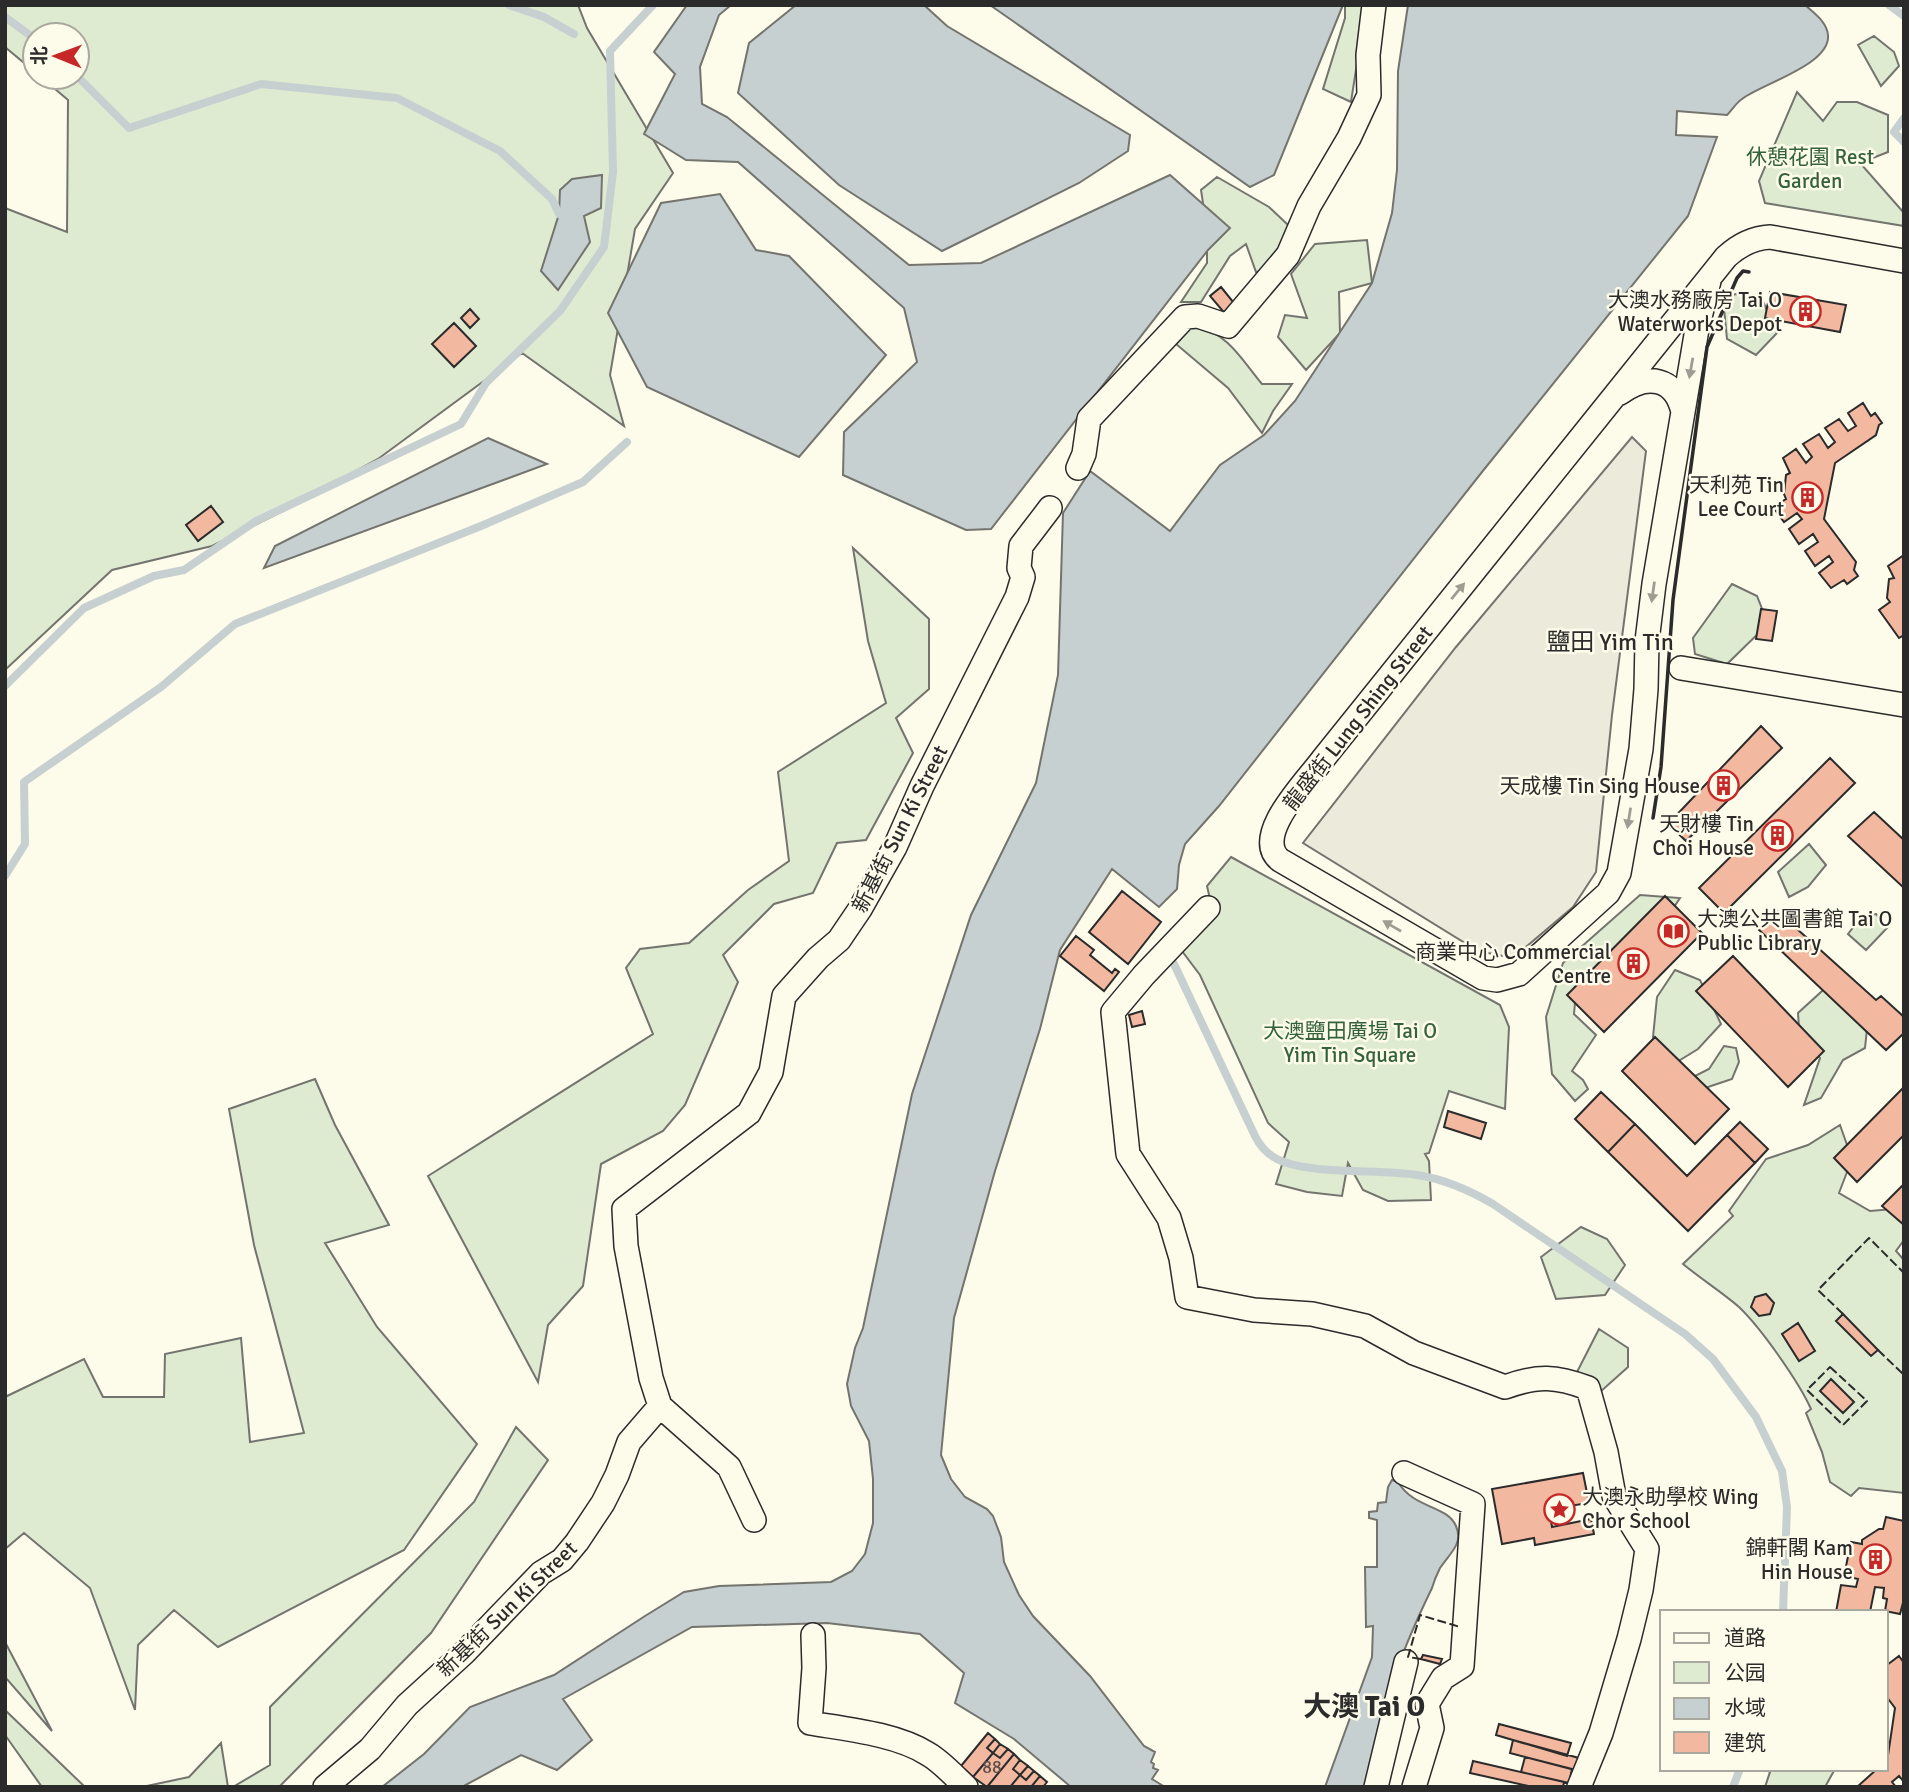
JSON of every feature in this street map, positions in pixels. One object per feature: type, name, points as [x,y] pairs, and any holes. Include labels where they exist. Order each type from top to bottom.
[{"type":"street","points":[[1078,468],[1084,454],[1089,419],[1185,317],[1198,316],[1228,326],[1288,256],[1309,206],[1349,138],[1369,94],[1368,55],[1374,5]]},
{"type":"street","name":"龍盛街 Lung Shing Street","points":[[1710,277],[1697,329],[1654,584],[1647,641],[1641,749],[1619,873],[1608,893],[1519,974],[1497,980],[1483,978],[1280,860],[1272,851],[1271,836],[1280,817],[1323,759],[1710,277],[1735,249],[1760,237],[1782,238],[1904,261]]},
{"type":"street","points":[[1612,399],[1634,384],[1653,381],[1670,387],[1681,402],[1683,412]]},
{"type":"street","name":"新基街 Sun Ki Street","points":[[325,1787],[370,1749],[407,1705],[464,1653],[541,1573],[562,1560],[603,1503],[629,1442],[660,1406],[651,1378],[626,1246],[624,1209],[749,1113],[771,1072],[783,996],[818,958],[839,940],[895,847],[922,786],[1017,597],[1023,577],[1019,568],[1021,546],[1050,508]]},
{"type":"street","points":[[1681,668],[1904,705]]},
{"type":"street","points":[[1208,908],[1113,1012],[1128,1154],[1169,1219],[1181,1258],[1187,1297],[1255,1310],[1312,1314],[1365,1326],[1414,1353],[1505,1387],[1530,1378],[1562,1378],[1588,1388],[1615,1496],[1647,1549],[1641,1590],[1625,1652],[1601,1733],[1578,1787]]},
{"type":"street","points":[[660,1406],[729,1467],[754,1520]]},
{"type":"street","points":[[1404,1473],[1473,1504],[1461,1666],[1443,1678],[1427,1704],[1432,1728],[1414,1787]]},
{"type":"street","points":[[813,1635],[814,1668],[810,1723],[868,1733],[909,1745],[929,1754],[966,1787]]},
{"type":"street","points":[[1376,1787],[1406,1662]]},
{"type":"street","points":[[1396,1702],[1427,1704]]},
{"type":"green space","points":[[5,5],[578,5],[587,28],[673,173],[635,229],[610,375],[624,426],[522,353],[378,459],[283,511],[212,546],[112,570],[5,670],[5,208],[67,232],[68,100],[57,91],[91,91],[91,21],[21,21],[21,60],[5,47]]},
{"type":"green space","points":[[1345,5],[1366,5],[1351,102],[1323,89],[1345,18]]},
{"type":"green space","points":[[1874,36],[1894,52],[1899,66],[1881,86],[1858,45]]},
{"type":"green space","name":"休憩花園 Rest Garden","points":[[1797,92],[1823,121],[1837,102],[1857,102],[1888,115],[1888,152],[1860,163],[1904,213],[1904,226],[1765,203],[1759,181]]},
{"type":"green space","points":[[1217,177],[1269,207],[1288,225],[1289,265],[1256,272],[1246,244],[1230,256],[1201,302],[1181,302],[1207,263],[1207,229],[1201,190]]},
{"type":"green space","points":[[1367,240],[1372,283],[1339,292],[1340,333],[1306,370],[1278,337],[1285,315],[1307,318],[1291,274],[1315,244]]},
{"type":"green space","points":[[1736,294],[1762,299],[1777,333],[1756,355],[1727,339],[1723,298]]},
{"type":"green space","points":[[1194,324],[1217,334],[1225,341],[1262,384],[1292,384],[1273,411],[1262,433],[1228,388],[1176,344]]},
{"type":"green space","points":[[853,548],[929,619],[929,689],[896,718],[913,753],[866,840],[837,843],[813,893],[774,904],[723,955],[738,982],[685,1105],[663,1131],[601,1164],[583,1286],[548,1325],[538,1382],[428,1176],[653,1034],[626,968],[640,949],[689,943],[748,890],[789,861],[778,772],[886,703],[868,641]]},
{"type":"green space","points":[[1732,584],[1757,596],[1768,624],[1727,664],[1695,654],[1693,638]]},
{"type":"green space","points":[[1809,844],[1826,865],[1808,887],[1789,897],[1778,872]]},
{"type":"green space","name":"大澳鹽田廣場 Tai O Yim Tin Square","points":[[1231,857],[1500,1005],[1509,1027],[1505,1109],[1449,1091],[1429,1153],[1425,1154],[1429,1161],[1431,1200],[1388,1201],[1363,1190],[1348,1163],[1342,1196],[1307,1192],[1276,1184],[1289,1142],[1268,1123],[1200,975],[1182,951],[1213,912],[1207,886]]},
{"type":"green space","points":[[1640,895],[1680,898],[1665,920],[1576,992],[1574,1014],[1596,1035],[1572,1071],[1583,1080],[1588,1089],[1575,1101],[1552,1074],[1546,1017],[1563,963]]},
{"type":"green space","points":[[1876,914],[1888,927],[1866,950],[1848,934],[1862,916]]},
{"type":"green space","points":[[1675,970],[1700,980],[1721,1024],[1698,1049],[1672,1065],[1653,1037],[1657,997]]},
{"type":"green space","points":[[1832,982],[1868,1019],[1865,1048],[1843,1060],[1821,1098],[1804,1105],[1820,1058],[1800,1043],[1798,1013]]},
{"type":"green space","points":[[1724,1046],[1736,1048],[1739,1062],[1732,1079],[1696,1091],[1685,1081],[1709,1069]]},
{"type":"green space","points":[[315,1079],[335,1125],[389,1225],[325,1243],[377,1327],[477,1444],[404,1550],[218,1647],[174,1610],[138,1645],[135,1710],[90,1588],[24,1533],[5,1549],[5,1397],[84,1359],[103,1397],[164,1397],[165,1354],[241,1338],[250,1442],[304,1433],[254,1245],[229,1109]]},
{"type":"green space","points":[[1840,1125],[1852,1159],[1839,1193],[1870,1211],[1904,1208],[1904,1240],[1896,1251],[1904,1260],[1904,1493],[1859,1488],[1851,1496],[1830,1482],[1822,1452],[1806,1413],[1811,1409],[1789,1370],[1739,1307],[1683,1264],[1733,1216],[1729,1211],[1766,1159],[1808,1145]]},
{"type":"green space","points":[[1581,1227],[1607,1239],[1625,1265],[1605,1295],[1556,1299],[1541,1257]]},
{"type":"green space","points":[[1599,1329],[1628,1348],[1628,1367],[1599,1393],[1577,1372]]},
{"type":"green space","points":[[516,1427],[548,1460],[431,1633],[279,1787],[233,1787],[270,1765],[270,1707],[474,1502]]},
{"type":"green space","points":[[5,1642],[52,1731],[5,1677]]},
{"type":"green space","points":[[5,1710],[85,1787],[42,1787],[5,1735]]},
{"type":"green space","points":[[221,1743],[228,1787],[142,1787],[189,1777]]},
{"type":"green space","points":[[1768,1771],[1834,1771],[1825,1787],[1765,1787],[1770,1772]]},
{"type":"shaded area","points":[[1632,437],[1646,451],[1612,715],[1596,872],[1573,907],[1513,958],[1478,951],[1303,843],[1456,647]]},
{"type":"water","points":[[687,5],[731,5],[719,15],[700,67],[702,104],[727,117],[909,265],[981,263],[1170,175],[1230,228],[1208,250],[991,529],[966,530],[843,475],[844,432],[917,362],[904,308],[738,162],[686,160],[644,134],[675,74],[654,52]]},
{"type":"water","points":[[796,5],[924,5],[947,26],[1130,135],[1128,151],[1079,183],[942,251],[839,185],[738,93],[749,43]]},
{"type":"water","points":[[990,5],[1343,5],[1274,175],[1250,187]]},
{"type":"water","points":[[1408,5],[1805,5],[1823,22],[1828,35],[1826,46],[1818,56],[1793,73],[1751,93],[1727,115],[1677,111],[1676,135],[1717,137],[1688,216],[1219,806],[1185,844],[1179,865],[1177,889],[1159,907],[1112,869],[1060,950],[1040,1029],[995,1171],[954,1318],[941,1455],[951,1479],[965,1497],[987,1509],[993,1516],[1001,1537],[1004,1562],[1019,1595],[1033,1616],[1090,1676],[1144,1746],[1155,1752],[1151,1762],[1154,1764],[1153,1768],[1158,1770],[1152,1779],[1165,1787],[1071,1787],[1014,1739],[955,1703],[964,1673],[920,1634],[827,1623],[692,1627],[563,1699],[592,1740],[557,1770],[521,1755],[462,1787],[382,1787],[424,1754],[470,1707],[554,1675],[684,1592],[719,1586],[831,1582],[852,1571],[865,1554],[873,1523],[873,1479],[869,1441],[851,1406],[847,1384],[855,1348],[863,1328],[912,1094],[971,915],[1036,783],[1058,675],[1063,513],[1090,471],[1170,531],[1220,465],[1264,435],[1295,401],[1372,283],[1392,213],[1397,170],[1398,71]]},
{"type":"water","points":[[602,175],[601,208],[584,216],[590,242],[558,290],[541,271],[559,214],[560,190],[572,179]]},
{"type":"water","points":[[720,194],[756,250],[789,256],[886,355],[799,457],[647,387],[608,313],[661,203]]},
{"type":"water","points":[[488,438],[547,464],[264,568],[275,546]]},
{"type":"water","points":[[1392,1480],[1398,1482],[1413,1497],[1452,1519],[1458,1532],[1457,1544],[1440,1568],[1397,1670],[1386,1708],[1372,1787],[1325,1787],[1372,1657],[1373,1626],[1366,1627],[1365,1567],[1377,1567],[1377,1520],[1369,1518],[1369,1512],[1377,1511],[1378,1503],[1386,1502]]},
{"type":"building","points":[[1221,287],[1238,308],[1227,316],[1210,296]]},
{"type":"building","name":"大澳水務廠房 Tai O Waterworks Depot","points":[[1770,292],[1846,305],[1840,332],[1765,318]]},
{"type":"building","points":[[470,309],[479,319],[470,328],[461,318]]},
{"type":"building","points":[[454,323],[476,346],[454,367],[432,344]]},
{"type":"building","name":"天利苑 Tin Lee Court","points":[[1863,403],[1871,416],[1875,413],[1882,423],[1876,435],[1835,463],[1824,519],[1856,562],[1854,570],[1858,576],[1847,584],[1844,580],[1831,588],[1819,573],[1833,562],[1829,556],[1815,566],[1805,551],[1818,542],[1813,534],[1799,544],[1789,529],[1802,519],[1797,513],[1784,522],[1773,507],[1786,499],[1786,475],[1790,473],[1783,458],[1796,449],[1806,463],[1812,457],[1803,444],[1819,434],[1828,448],[1835,442],[1825,428],[1839,419],[1848,431],[1856,426],[1848,413]]},
{"type":"building","points":[[211,506],[223,522],[198,541],[186,525]]},
{"type":"building","points":[[1904,555],[1904,635],[1899,638],[1879,610],[1890,602],[1887,598],[1889,579],[1894,578],[1888,566]]},
{"type":"building","points":[[1761,609],[1777,611],[1772,641],[1756,639]]},
{"type":"building","name":"天成樓 Tin Sing House","points":[[1761,726],[1782,748],[1686,841],[1668,824]]},
{"type":"building","name":"天財樓 Tin Choi House","points":[[1830,758],[1855,783],[1724,913],[1699,888]]},
{"type":"building","points":[[1874,812],[1904,840],[1904,888],[1848,836]]},
{"type":"building","points":[[1122,891],[1161,922],[1128,964],[1089,932]]},
{"type":"building","name":"商業中心 Commercial Centre","points":[[1665,896],[1702,933],[1604,1032],[1567,995]]},
{"type":"building","points":[[1777,911],[1876,1000],[1881,996],[1904,1017],[1904,1033],[1886,1050],[1758,929]]},
{"type":"building","points":[[1076,936],[1094,950],[1090,955],[1112,973],[1115,969],[1119,972],[1104,991],[1060,956]]},
{"type":"building","points":[[1733,956],[1824,1051],[1788,1087],[1696,991]]},
{"type":"building","points":[[1142,1011],[1145,1024],[1132,1027],[1129,1015]]},
{"type":"building","points":[[1655,1037],[1729,1109],[1695,1144],[1622,1071]]},
{"type":"building","points":[[1904,1087],[1904,1135],[1857,1182],[1834,1158]]},
{"type":"building","points":[[1601,1092],[1635,1124],[1608,1152],[1575,1119]]},
{"type":"building","points":[[1448,1111],[1486,1123],[1481,1139],[1444,1127]]},
{"type":"building","points":[[1740,1122],[1768,1149],[1755,1163],[1727,1135]]},
{"type":"building","points":[[1635,1124],[1687,1176],[1727,1135],[1755,1163],[1688,1231],[1608,1152]]},
{"type":"building","points":[[1904,1184],[1904,1225],[1882,1206]]},
{"type":"building","points":[[1766,1294],[1774,1303],[1770,1314],[1759,1316],[1751,1307],[1755,1297]]},
{"type":"building","points":[[1843,1314],[1878,1350],[1871,1356],[1836,1321]]},
{"type":"building","points":[[1798,1323],[1815,1351],[1799,1361],[1782,1334]]},
{"type":"building","points":[[1831,1379],[1854,1402],[1843,1413],[1820,1391]]},
{"type":"building","points":[[1583,1473],[1589,1503],[1549,1509],[1552,1527],[1591,1519],[1594,1534],[1535,1545],[1534,1538],[1502,1544],[1492,1489]]},
{"type":"building","name":"錦軒閣 Kam Hin House","points":[[1886,1517],[1904,1521],[1904,1599],[1900,1614],[1885,1610],[1887,1599],[1883,1598],[1884,1588],[1875,1587],[1870,1610],[1836,1610],[1841,1585],[1856,1587],[1858,1579],[1844,1576],[1851,1542],[1862,1544],[1862,1540],[1883,1529]]},
{"type":"building","points":[[1423,1655],[1442,1659],[1440,1664],[1421,1659]]},
{"type":"building","points":[[1899,1656],[1904,1663],[1904,1782],[1899,1776],[1892,1782],[1896,1787],[1857,1787],[1875,1771],[1888,1771],[1895,1708],[1888,1699],[1888,1664]]},
{"type":"building","points":[[1499,1724],[1571,1743],[1567,1756],[1496,1735]]},
{"type":"building","points":[[988,1733],[995,1739],[987,1748],[993,1753],[973,1777],[961,1766]]},
{"type":"building","points":[[995,1739],[1000,1744],[993,1753],[987,1748]]},
{"type":"building","points":[[1513,1740],[1579,1758],[1575,1770],[1510,1753]]},
{"type":"building","points":[[1000,1744],[1008,1749],[1000,1758],[993,1753]]},
{"type":"building","points":[[1008,1749],[1014,1754],[987,1787],[973,1777],[993,1753],[1000,1758]]},
{"type":"building","points":[[1014,1754],[1020,1760],[1013,1769],[1020,1775],[1010,1787],[987,1787]]},
{"type":"building","points":[[1525,1757],[1572,1769],[1569,1783],[1521,1772]]},
{"type":"building","points":[[1020,1760],[1028,1766],[1020,1775],[1013,1769]]},
{"type":"building","points":[[1473,1761],[1564,1782],[1563,1787],[1533,1787],[1470,1773]]},
{"type":"building","points":[[1028,1766],[1034,1771],[1026,1780],[1020,1775]]},
{"type":"building","points":[[1034,1771],[1040,1776],[1031,1787],[1010,1787],[1020,1775],[1026,1780]]},
{"type":"building","points":[[1040,1776],[1047,1782],[1043,1787],[1031,1787]]},
{"type":"waterway","points":[[509,5],[544,17],[574,34]]},
{"type":"waterway","points":[[5,686],[84,608],[154,576],[184,570],[256,521],[461,424],[486,383],[560,311],[604,247],[613,172],[610,51],[653,5]]},
{"type":"waterway","points":[[1889,5],[1904,16]]},
{"type":"waterway","points":[[5,17],[21,29]]},
{"type":"waterway","points":[[91,90],[129,128],[261,84],[397,98],[500,151],[552,199],[559,214]]},
{"type":"waterway","points":[[1904,118],[1894,132],[1904,142]]},
{"type":"waterway","points":[[5,876],[25,844],[24,782],[161,687],[235,624],[481,526],[583,482],[627,442]]},
{"type":"waterway","points":[[1174,964],[1255,1136],[1270,1155],[1290,1164],[1325,1170],[1417,1175],[1466,1190],[1493,1204],[1685,1334],[1713,1359],[1756,1417],[1782,1471],[1787,1507],[1783,1610]]},
{"type":"waterway","points":[[1733,1787],[1739,1771]]},
{"type":"fence","points":[[1843,1314],[1818,1290],[1869,1238],[1904,1273]]},
{"type":"fence","points":[[1878,1350],[1904,1375]]},
{"type":"fence","points":[[1830,1367],[1867,1401],[1843,1425],[1807,1390],[1830,1367]]},
{"type":"fence","points":[[1421,1659],[1408,1657],[1420,1615],[1460,1627]]},
{"type":"wall","points":[[1653,818],[1661,767],[1673,600],[1707,347],[1737,278],[1743,271],[1749,272]]},
{"type":"place","name":"大澳水務廠房 Tai O Waterworks Depot","points":[[1805,312]]},
{"type":"place","name":"天利苑 Tin Lee Court","points":[[1807,497]]},
{"type":"place","name":"天成樓 Tin Sing House","points":[[1723,786]]},
{"type":"place","name":"天財樓 Tin Choi House","points":[[1777,836]]},
{"type":"place","name":"大澳公共圖書館 Tai O Public Library","points":[[1674,931]]},
{"type":"place","name":"商業中心 Commercial Centre","points":[[1634,964]]},
{"type":"place","name":"大澳永助學校 Wing Chor School","points":[[1559,1509]]},
{"type":"place","name":"錦軒閣 Kam Hin House","points":[[1876,1560]]},
{"type":"district","name":"鹽田 Yim Tin","points":[[1610,642]]},
{"type":"district","name":"大澳 Tai O","points":[[1364,1707]]}]
